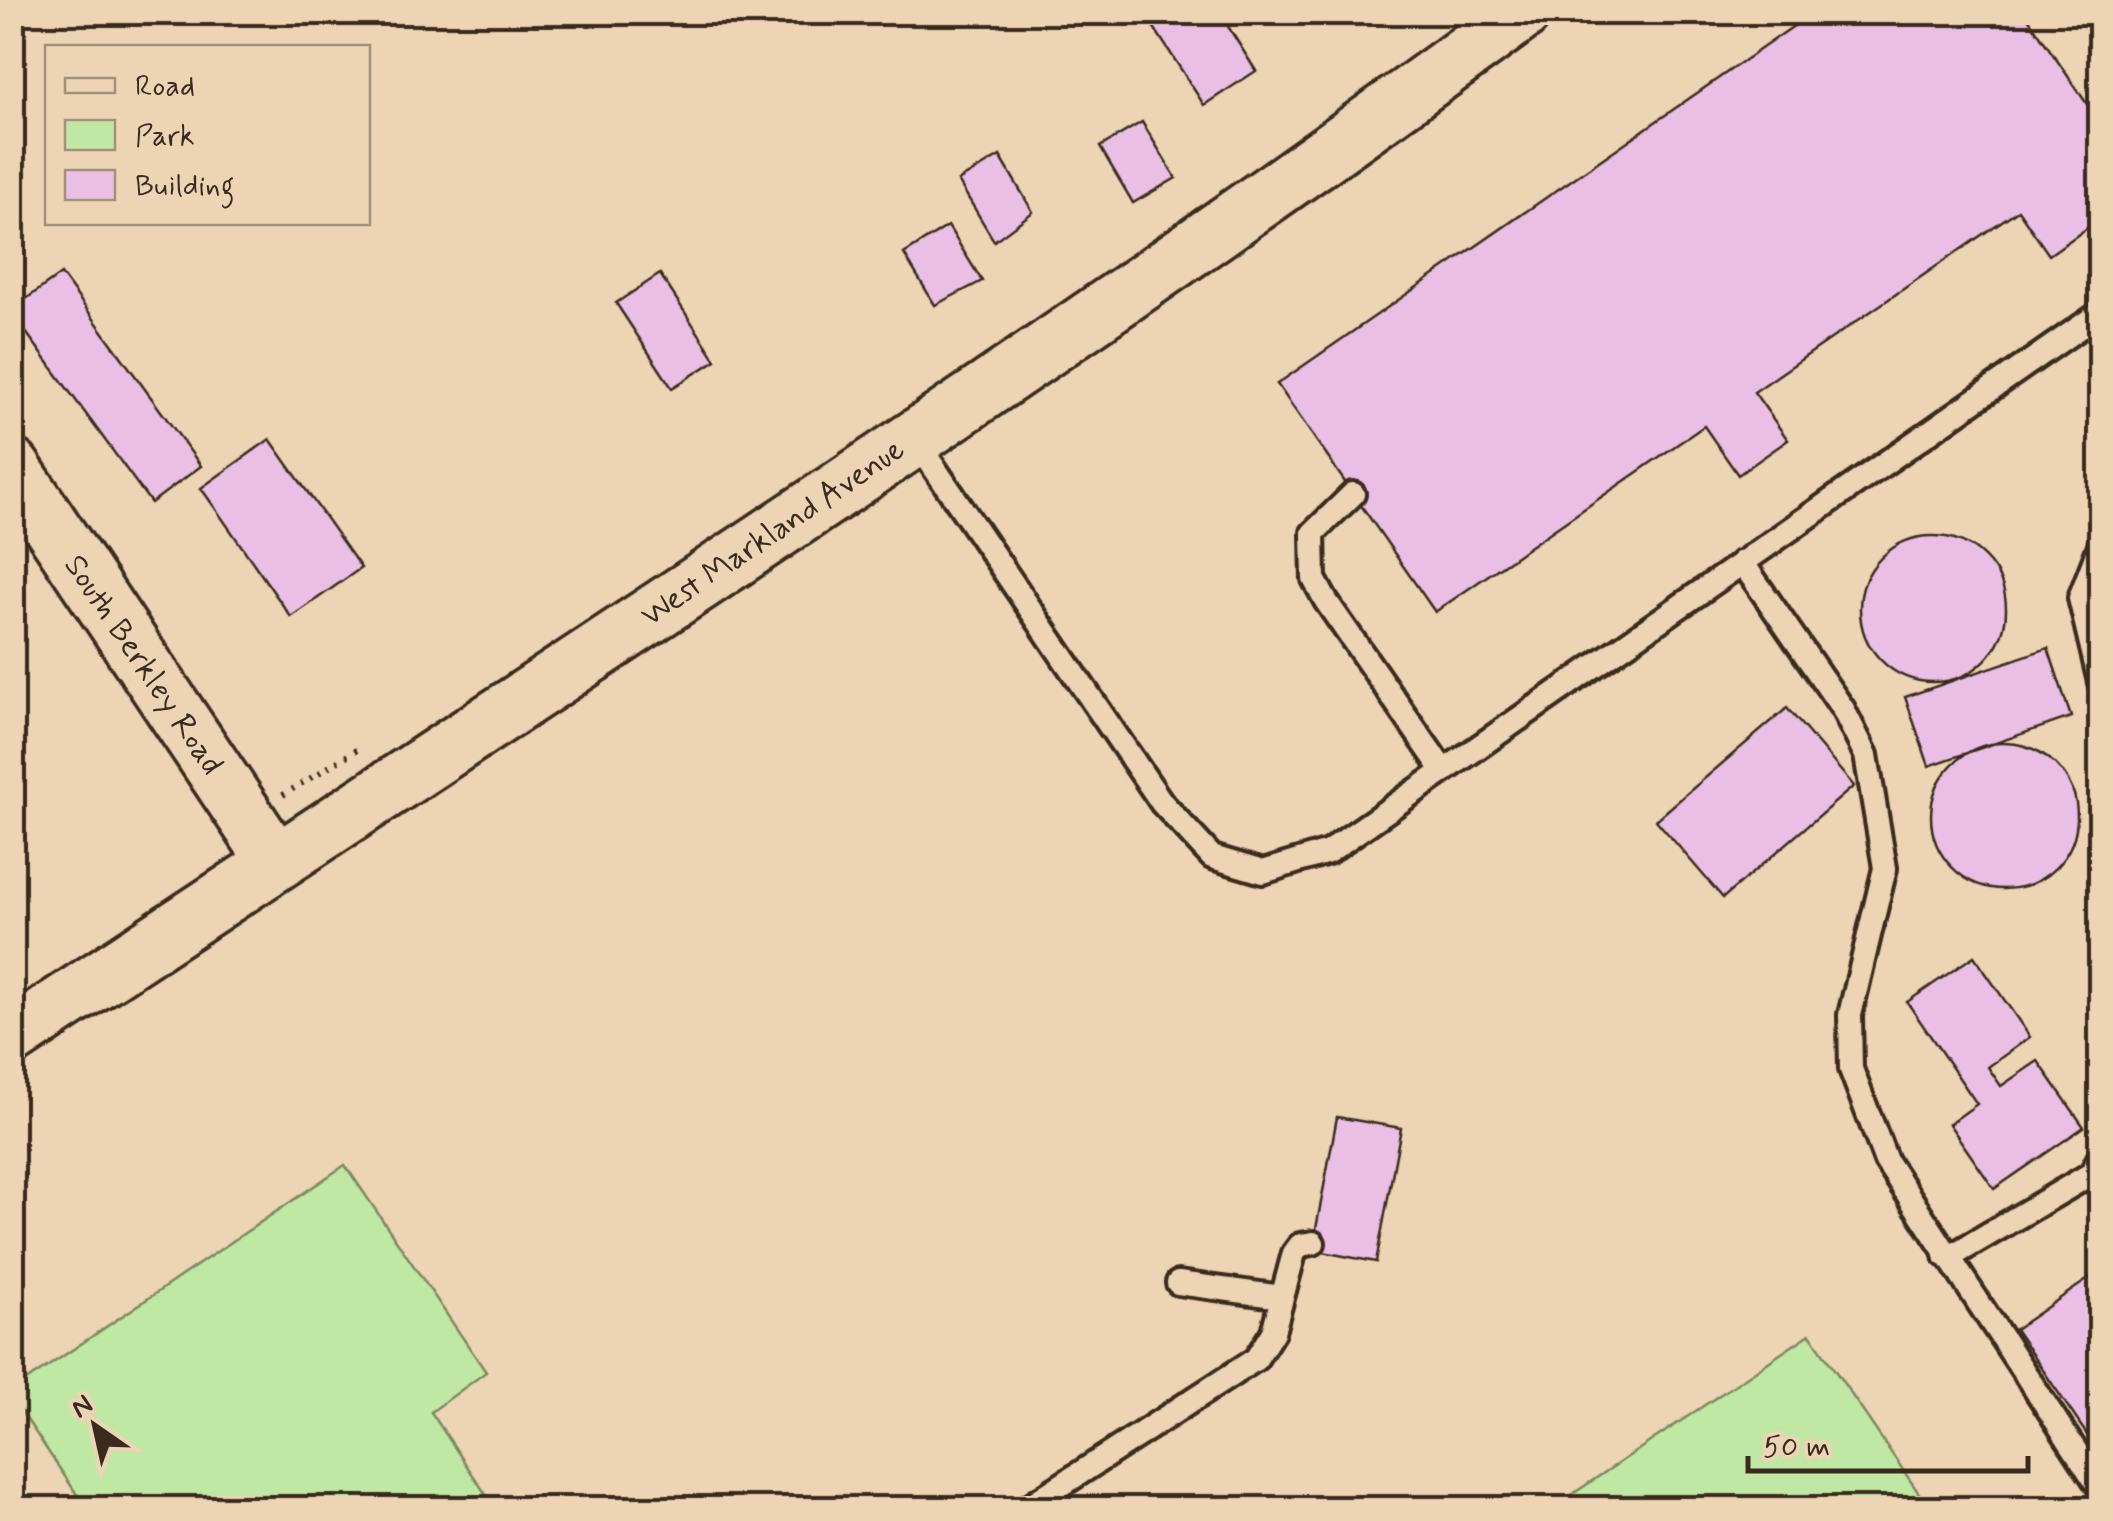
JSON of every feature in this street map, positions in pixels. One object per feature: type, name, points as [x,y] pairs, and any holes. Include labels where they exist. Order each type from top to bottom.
[{"type":"main road","name":"West Markland Avenue","points":[[12,1037],[914,438],[1403,100],[1522,12]]},
{"type":"main road","name":"South Berkley Road","points":[[12,467],[276,862]]},
{"type":"lane","points":[[914,438],[1162,803],[1212,857],[1263,872],[1328,852],[2100,312]]},
{"type":"lane","points":[[1353,494],[1313,533],[1314,579],[1443,770]]},
{"type":"lane","points":[[2100,546],[2080,598],[2100,682]]},
{"type":"lane","points":[[1742,562],[1844,709],[1866,754],[1885,868],[1850,1015],[1850,1069],[1886,1161],[2100,1488]]},
{"type":"lane","points":[[1945,1255],[1960,1251],[2092,1174],[2100,1157]]},
{"type":"lane","points":[[1026,1508],[1256,1359],[1274,1332],[1294,1253],[1300,1245],[1314,1243]]},
{"type":"lane","points":[[1178,1282],[1282,1297]]},
{"type":"green space","points":[[345,1165],[486,1372],[431,1412],[495,1508],[86,1508],[13,1399],[13,1390]]},
{"type":"green space","points":[[1810,1334],[1929,1508],[1552,1508]]},
{"type":"building","points":[[1144,12],[1219,12],[1256,71],[1204,105]]},
{"type":"building","points":[[1814,12],[2024,12],[2100,123],[2100,219],[2049,255],[2018,210],[1754,392],[1788,440],[1738,475],[1704,426],[1435,612],[1277,384]]},
{"type":"building","points":[[1142,122],[1176,178],[1133,203],[1100,147]]},
{"type":"building","points":[[1000,156],[1033,212],[994,241],[958,181]]},
{"type":"building","points":[[948,226],[982,281],[935,305],[904,254]]},
{"type":"building","points":[[61,274],[201,466],[151,503],[12,313],[12,309]]},
{"type":"building","points":[[660,274],[716,360],[672,388],[616,303]]},
{"type":"building","points":[[270,439],[361,568],[291,617],[201,488]]},
{"type":"building","points":[[1933,536],[1961,541],[1985,557],[2001,581],[2006,609],[2001,637],[1985,661],[1961,677],[1933,682],[1905,677],[1881,661],[1865,637],[1860,609],[1865,581],[1881,557],[1905,541]]},
{"type":"building","points":[[2048,648],[2071,717],[1929,766],[1905,697]]},
{"type":"building","points":[[1787,708],[1854,786],[1723,898],[1656,820]]},
{"type":"building","points":[[2004,743],[2032,748],[2056,764],[2072,788],[2077,816],[2072,844],[2056,868],[2032,884],[2004,889],[1976,884],[1952,868],[1936,844],[1931,816],[1936,788],[1952,764],[1976,748]]},
{"type":"building","points":[[1974,956],[2030,1037],[1988,1067],[2001,1086],[2038,1061],[2084,1127],[1994,1189],[1949,1124],[1977,1104],[1907,1002]]},
{"type":"building","points":[[1337,1117],[1401,1128],[1376,1262],[1312,1250]]},
{"type":"building","points":[[2100,1271],[2100,1454],[2015,1329]]}]
